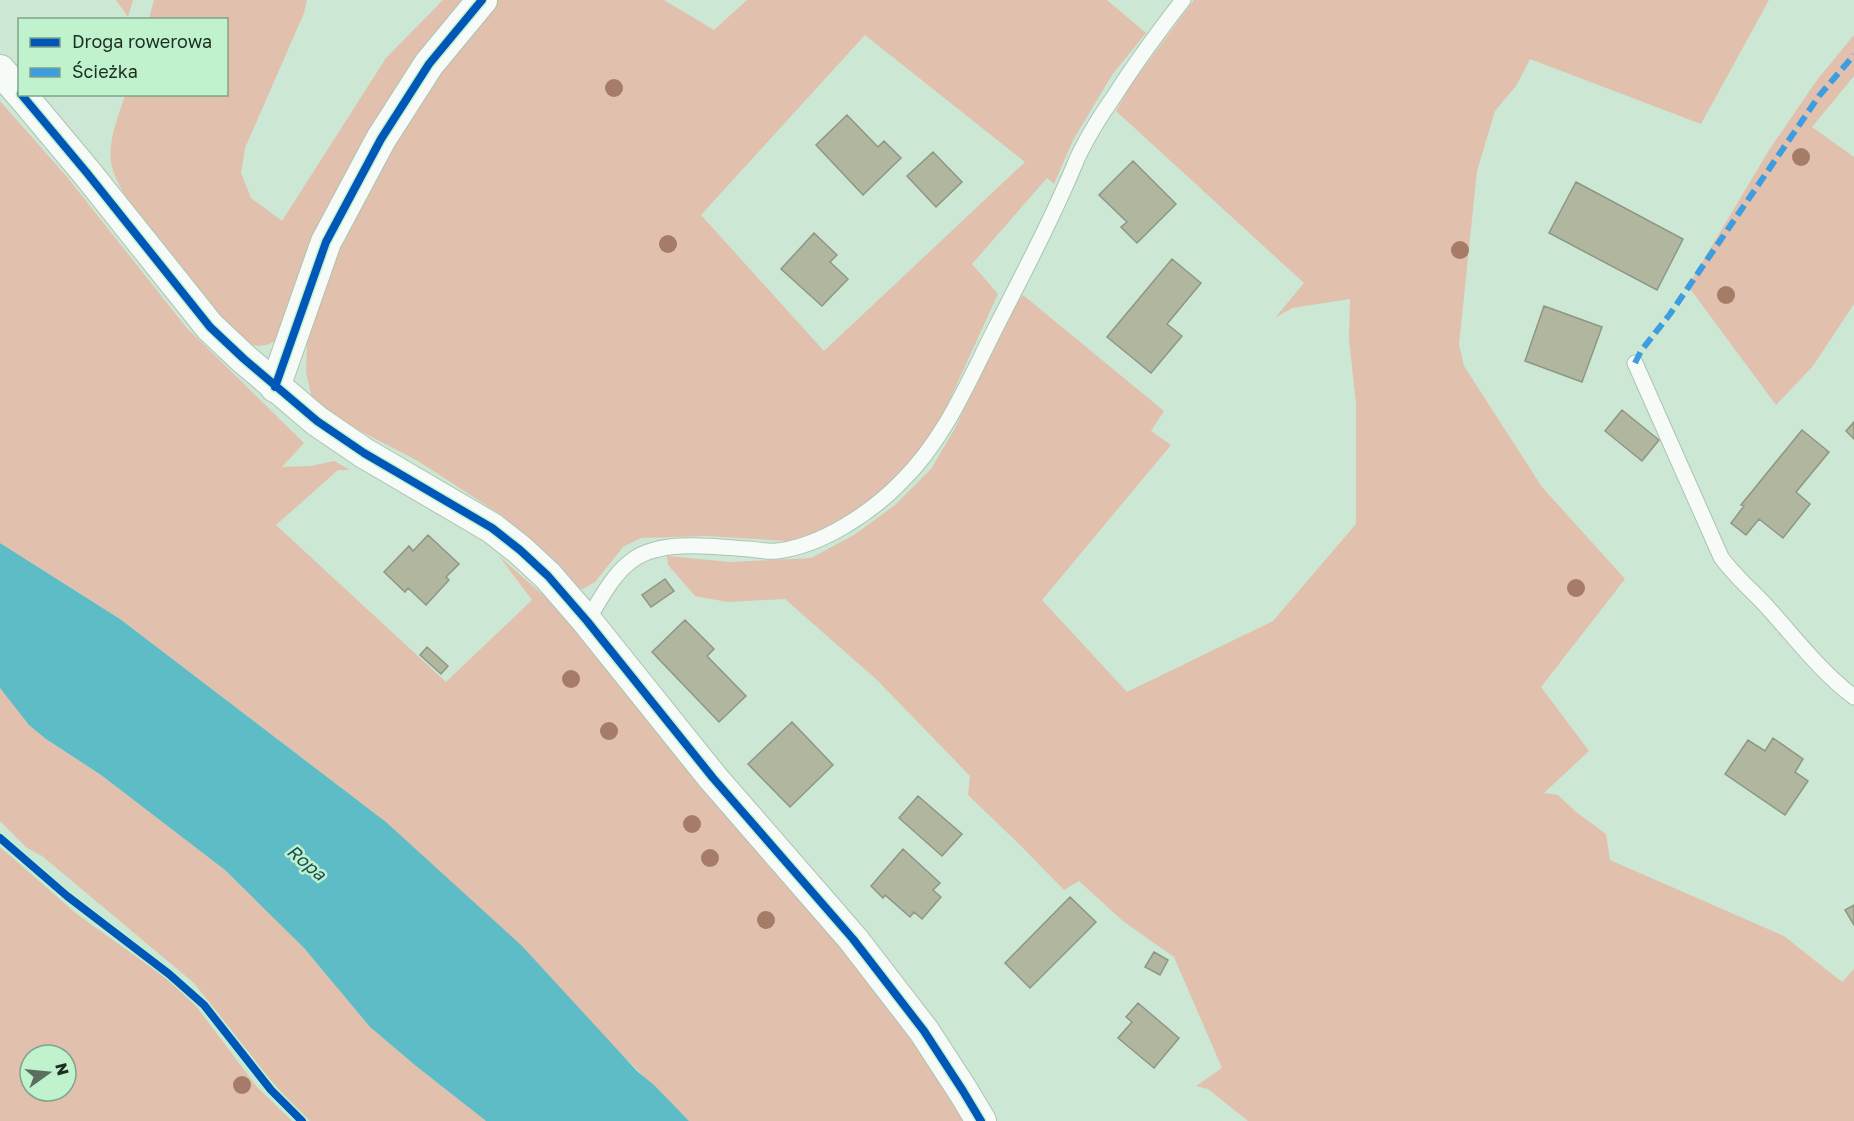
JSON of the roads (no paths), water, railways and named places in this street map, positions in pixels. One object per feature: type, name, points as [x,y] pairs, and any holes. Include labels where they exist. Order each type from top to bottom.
[{"type":"street","points":[[276,387],[326,242],[381,139],[423,73],[482,0]]},
{"type":"street","points":[[0,70],[18,92]]},
{"type":"street","points":[[22,96],[87,172],[210,327],[244,359],[317,421],[364,453],[492,528],[548,576],[587,621],[712,778],[853,939],[924,1031],[981,1121]]},
{"type":"lane","points":[[587,621],[623,567],[636,557],[674,547],[705,546],[776,551],[807,544],[849,524],[874,507],[902,482],[927,453],[948,421],[1056,207],[1078,158],[1103,113],[1148,44],[1183,0]]},
{"type":"lane","points":[[1635,363],[1721,557],[1731,571],[1767,607],[1804,650],[1854,697]]},
{"type":"water","name":"Ropa","points":[[0,543],[120,619],[386,822],[522,946],[637,1071],[689,1121],[486,1121],[416,1066],[370,1027],[304,948],[225,870],[101,775],[46,739],[29,725],[0,688]]}]
